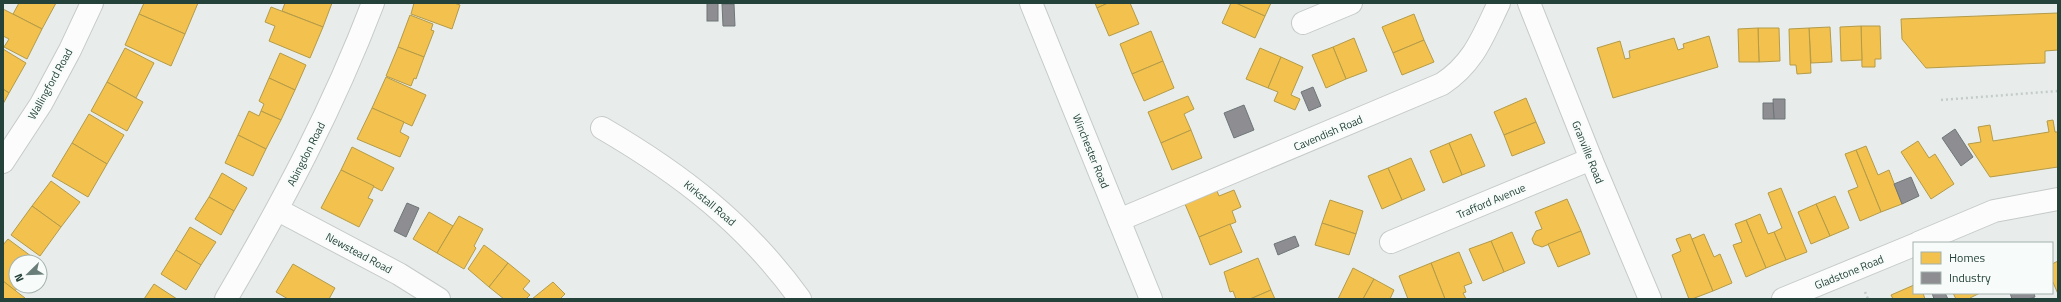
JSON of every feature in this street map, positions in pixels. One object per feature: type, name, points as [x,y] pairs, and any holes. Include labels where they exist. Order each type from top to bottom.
[{"type":"street","name":"Wallingford Road","points":[[3,162],[41,104],[70,50],[92,3]]},
{"type":"street","name":"Abingdon Road","points":[[226,299],[278,210],[321,127],[373,3]]},
{"type":"street","name":"Winchester Road","points":[[1031,3],[1151,299]]},
{"type":"street","points":[[1303,23],[1351,3]]},
{"type":"street","name":"Cavendish Road","points":[[1119,220],[1442,84],[1454,76],[1472,58],[1499,3]]},
{"type":"street","name":"Granville Road","points":[[1529,3],[1590,159],[1650,299]]},
{"type":"street","name":"Kirkstall Road","points":[[602,128],[646,154],[692,186],[738,227],[781,274],[800,299]]},
{"type":"street","name":"Trafford Avenue","points":[[1391,242],[1590,159]]},
{"type":"street","points":[[1920,242],[1994,211],[2058,199]]},
{"type":"street","name":"Newstead Road","points":[[278,210],[400,274],[439,299]]},
{"type":"street","name":"Gladstone Road","points":[[1783,299],[1913,245]]},
{"type":"path","points":[[1941,100],[2058,91]]},
{"type":"building: Homes","points":[[19,3],[56,3],[42,29],[13,14]]},
{"type":"building: Homes","points":[[144,3],[198,3],[185,34],[139,14]]},
{"type":"building: Homes","points":[[285,3],[332,3],[323,27],[282,11]]},
{"type":"building: Homes","points":[[414,3],[454,3],[460,5],[452,29],[411,14]]},
{"type":"building: Homes","points":[[1095,3],[1108,3],[1097,8]]},
{"type":"building: Homes","points":[[1108,3],[1130,3],[1139,24],[1109,36],[1097,8]]},
{"type":"building: Homes","points":[[1231,3],[1236,3],[1265,16],[1255,38],[1222,23]]},
{"type":"building: Homes","points":[[1236,3],[1271,3],[1265,16]]},
{"type":"building: Homes","points":[[271,7],[323,27],[310,58],[269,41],[275,26],[265,22]]},
{"type":"building: Homes","points":[[3,9],[42,29],[27,59],[4,47],[9,39],[3,36]]},
{"type":"building: Homes","points":[[2058,13],[2058,50],[2045,51],[2045,63],[1926,68],[1902,39],[1901,19]]},
{"type":"building: Homes","points":[[139,14],[185,34],[171,66],[125,45]]},
{"type":"building: Homes","points":[[1414,14],[1424,40],[1393,53],[1382,27]]},
{"type":"building: Homes","points":[[410,15],[433,24],[431,30],[434,31],[424,57],[398,47]]},
{"type":"building: Homes","points":[[1861,26],[1880,26],[1881,59],[1875,59],[1875,67],[1862,67]]},
{"type":"building: Homes","points":[[1861,26],[1862,60],[1841,61],[1840,27]]},
{"type":"building: Homes","points":[[1830,27],[1832,62],[1811,63],[1809,28]]},
{"type":"building: Homes","points":[[1758,28],[1779,28],[1780,61],[1759,62]]},
{"type":"building: Homes","points":[[1758,28],[1759,62],[1739,62],[1738,29]]},
{"type":"building: Homes","points":[[1809,28],[1811,73],[1797,74],[1796,65],[1790,65],[1789,29]]},
{"type":"building: Homes","points":[[1151,31],[1163,61],[1132,74],[1120,44]]},
{"type":"building: Homes","points":[[1709,36],[1718,67],[1613,98],[1597,48],[1620,41],[1625,59],[1630,58],[1629,51],[1674,38],[1678,50],[1684,48],[1683,44]]},
{"type":"building: Homes","points":[[1354,38],[1367,71],[1346,79],[1333,47]]},
{"type":"building: Homes","points":[[1424,40],[1434,62],[1402,75],[1393,53]]},
{"type":"building: Homes","points":[[398,47],[424,57],[416,79],[414,78],[411,86],[386,76]]},
{"type":"building: Homes","points":[[1333,47],[1346,79],[1326,88],[1312,55]]},
{"type":"building: Homes","points":[[125,48],[154,63],[136,98],[107,82]]},
{"type":"building: Homes","points":[[1260,48],[1281,57],[1268,88],[1246,79]]},
{"type":"building: Homes","points":[[3,49],[26,63],[9,93],[3,89]]},
{"type":"building: Homes","points":[[280,53],[306,65],[295,90],[269,78]]},
{"type":"building: Homes","points":[[1281,57],[1303,67],[1291,95],[1300,99],[1295,110],[1274,101],[1278,92],[1268,88]]},
{"type":"building: Homes","points":[[1163,61],[1174,88],[1144,101],[1132,74]]},
{"type":"building: Homes","points":[[386,77],[426,95],[412,126],[372,108]]},
{"type":"building: Homes","points":[[269,78],[295,90],[281,120],[261,111],[264,104],[259,101]]},
{"type":"building: Homes","points":[[107,82],[143,102],[127,131],[91,111]]},
{"type":"building: Homes","points":[[3,89],[9,93],[3,104]]},
{"type":"building: Homes","points":[[1188,96],[1194,109],[1184,114],[1191,130],[1161,143],[1148,112]]},
{"type":"building: Homes","points":[[1526,98],[1536,122],[1504,135],[1494,112]]},
{"type":"building: Homes","points":[[372,108],[404,122],[400,132],[409,137],[400,157],[357,139]]},
{"type":"building: Homes","points":[[249,111],[259,116],[261,111],[281,120],[266,149],[238,135]]},
{"type":"building: Homes","points":[[89,114],[124,135],[107,164],[72,143]]},
{"type":"building: Homes","points":[[2053,120],[2055,132],[2058,132],[2058,167],[1990,177],[1968,144],[1981,142],[1978,127],[1990,125],[1993,141],[2049,132],[2047,121]]},
{"type":"building: Homes","points":[[1536,122],[1545,143],[1512,156],[1504,135]]},
{"type":"building: Homes","points":[[1191,130],[1202,158],[1172,170],[1161,143]]},
{"type":"building: Homes","points":[[1471,134],[1485,166],[1462,175],[1449,143]]},
{"type":"building: Homes","points":[[238,135],[266,149],[253,176],[225,163]]},
{"type":"building: Homes","points":[[1918,141],[1929,158],[1935,154],[1954,184],[1931,199],[1901,152]]},
{"type":"building: Homes","points":[[72,143],[107,164],[88,197],[52,176]]},
{"type":"building: Homes","points":[[1449,143],[1462,175],[1443,183],[1430,151]]},
{"type":"building: Homes","points":[[1866,146],[1878,175],[1889,170],[1902,204],[1881,212],[1856,150]]},
{"type":"building: Homes","points":[[352,147],[394,168],[382,191],[341,170]]},
{"type":"building: Homes","points":[[1856,150],[1881,212],[1860,221],[1848,191],[1858,187],[1845,154]]},
{"type":"building: Homes","points":[[1411,158],[1425,190],[1402,200],[1388,168]]},
{"type":"building: Homes","points":[[1388,168],[1402,200],[1382,209],[1368,176]]},
{"type":"building: Homes","points":[[341,170],[374,186],[368,198],[373,200],[359,227],[321,208]]},
{"type":"building: Homes","points":[[222,173],[247,188],[234,211],[209,197]]},
{"type":"building: Homes","points":[[51,181],[80,202],[61,227],[32,206]]},
{"type":"building: Homes","points":[[1781,188],[1807,252],[1786,260],[1774,232],[1782,228],[1768,193]]},
{"type":"building: Homes","points":[[1234,190],[1241,207],[1232,211],[1236,222],[1199,237],[1185,204],[1217,191],[1219,196]]},
{"type":"building: Homes","points":[[1835,196],[1849,228],[1830,236],[1816,204]]},
{"type":"building: Homes","points":[[209,197],[234,211],[221,235],[195,219]]},
{"type":"building: Homes","points":[[1567,199],[1581,231],[1542,247],[1534,244],[1532,239],[1536,231],[1542,229],[1535,212]]},
{"type":"building: Homes","points":[[1330,200],[1363,211],[1356,234],[1322,223]]},
{"type":"building: Homes","points":[[1816,204],[1830,236],[1811,244],[1798,212]]},
{"type":"building: Homes","points":[[32,206],[61,227],[41,254],[37,254],[11,235]]},
{"type":"building: Homes","points":[[429,212],[453,226],[437,253],[413,239]]},
{"type":"building: Homes","points":[[1760,214],[1768,234],[1774,232],[1786,260],[1766,268],[1746,220]]},
{"type":"building: Homes","points":[[459,216],[483,229],[474,246],[476,248],[464,269],[437,253]]},
{"type":"building: Homes","points":[[1746,220],[1766,268],[1746,277],[1733,245],[1742,242],[1735,224]]},
{"type":"building: Homes","points":[[1322,223],[1356,234],[1349,255],[1315,245]]},
{"type":"building: Homes","points":[[1230,224],[1242,252],[1210,265],[1199,237]]},
{"type":"building: Homes","points":[[190,227],[216,242],[201,265],[176,250]]},
{"type":"building: Homes","points":[[1581,231],[1590,254],[1558,267],[1548,244]]},
{"type":"building: Homes","points":[[1512,232],[1525,263],[1504,272],[1491,241]]},
{"type":"building: Homes","points":[[1690,234],[1713,291],[1692,299],[1689,299],[1672,255],[1681,251],[1676,239]]},
{"type":"building: Homes","points":[[1704,234],[1714,257],[1720,254],[1732,283],[1713,291],[1692,239]]},
{"type":"building: Homes","points":[[8,239],[28,254],[8,254],[8,285],[3,281],[3,245]]},
{"type":"building: Homes","points":[[1491,241],[1504,272],[1483,281],[1469,249]]},
{"type":"building: Homes","points":[[484,245],[508,263],[489,287],[468,269]]},
{"type":"building: Homes","points":[[176,250],[201,265],[186,290],[161,274]]},
{"type":"building: Homes","points":[[1459,252],[1472,283],[1464,286],[1466,292],[1463,293],[1466,299],[1445,299],[1431,263]]},
{"type":"building: Homes","points":[[1258,258],[1271,290],[1250,299],[1236,299],[1233,291],[1230,292],[1224,272]]},
{"type":"building: Homes","points":[[2058,261],[2058,294],[2053,282],[2053,264]]},
{"type":"building: Homes","points":[[508,263],[530,281],[523,289],[530,295],[526,299],[504,299],[489,287]]},
{"type":"building: Homes","points":[[1431,263],[1445,299],[1408,299],[1399,276]]},
{"type":"building: Homes","points":[[293,264],[335,288],[329,299],[288,299],[276,292]]},
{"type":"building: Homes","points":[[1353,268],[1374,279],[1363,299],[1338,299]]},
{"type":"building: Homes","points":[[1374,279],[1394,290],[1390,299],[1363,299]]},
{"type":"building: Homes","points":[[3,281],[8,285],[8,294],[20,294],[25,298],[24,299],[3,299]]},
{"type":"building: Homes","points":[[553,282],[565,294],[560,299],[532,299]]},
{"type":"building: Homes","points":[[154,284],[177,299],[144,299]]},
{"type":"building: Homes","points":[[1913,285],[1913,294],[1923,294],[1925,299],[1893,299],[1891,295]]},
{"type":"building: Homes","points":[[1271,290],[1275,299],[1250,299]]},
{"type":"building: Homes","points":[[1954,294],[1978,294],[1970,299],[1956,299]]},
{"type":"building: Industry","points":[[707,3],[718,3],[718,21],[707,21]]},
{"type":"building: Industry","points":[[722,4],[734,4],[735,26],[723,26]]},
{"type":"building: Industry","points":[[1313,87],[1321,106],[1309,111],[1301,92]]},
{"type":"building: Industry","points":[[1773,99],[1785,99],[1785,119],[1774,119]]},
{"type":"building: Industry","points":[[1763,103],[1773,103],[1774,119],[1763,119]]},
{"type":"building: Industry","points":[[1244,105],[1254,130],[1234,138],[1224,113]]},
{"type":"building: Industry","points":[[1955,129],[1973,157],[1961,166],[1942,138]]},
{"type":"building: Industry","points":[[1911,177],[1919,196],[1902,204],[1894,184]]},
{"type":"building: Industry","points":[[407,203],[419,208],[406,237],[394,231]]},
{"type":"building: Industry","points":[[1295,236],[1299,246],[1278,255],[1274,244]]},
{"type":"building: Industry","points":[[1932,294],[1946,294],[1948,299],[1934,299]]},
{"type":"building: Industry","points":[[2010,294],[2034,294],[2035,297],[2028,299],[2012,299]]}]
